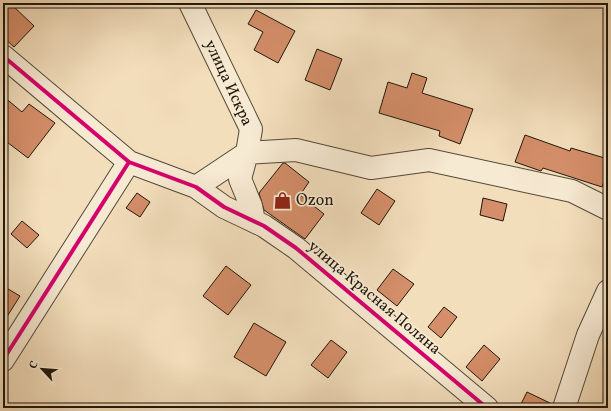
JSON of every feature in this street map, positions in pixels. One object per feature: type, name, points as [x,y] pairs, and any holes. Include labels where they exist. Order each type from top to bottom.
[{"type":"street","name":"улица Искра","points":[[190,3],[251,129],[240,179],[251,206],[254,221]]},
{"type":"street","name":"улица Красная Поляна","points":[[3,56],[129,162],[196,187],[224,207],[264,226],[296,248],[487,408]]},
{"type":"street","points":[[196,187],[247,152],[296,150],[371,168],[429,160],[572,191],[608,209]]},
{"type":"street","points":[[3,360],[129,162]]},
{"type":"street","points":[[564,408],[588,335],[608,291]]},
{"type":"building","points":[[11,4],[34,26],[14,47],[3,37],[3,12]]},
{"type":"building","points":[[256,10],[295,31],[278,63],[254,50],[263,32],[248,24]]},
{"type":"building","points":[[317,49],[342,59],[330,90],[305,80]]},
{"type":"building","points":[[412,73],[427,78],[422,93],[473,109],[460,144],[439,136],[440,131],[379,113],[388,82],[407,88]]},
{"type":"building","points":[[3,96],[22,112],[29,104],[55,123],[28,158],[3,139]]},
{"type":"building","points":[[525,135],[570,151],[571,148],[608,159],[608,169],[602,187],[543,168],[541,171],[515,162]]},
{"type":"building","points":[[283,163],[309,182],[300,195],[324,214],[305,239],[264,210],[259,193]]},
{"type":"building","points":[[377,189],[395,201],[379,225],[361,213]]},
{"type":"building","points":[[137,193],[150,202],[140,217],[126,208]]},
{"type":"building","points":[[483,198],[507,204],[503,221],[480,215]]},
{"type":"building","points":[[22,221],[39,235],[27,248],[11,234]]},
{"type":"building","points":[[226,266],[251,285],[228,315],[203,296]]},
{"type":"building","points":[[393,269],[414,284],[397,306],[377,290]]},
{"type":"building","points":[[3,286],[20,296],[3,323]]},
{"type":"building","points":[[444,307],[457,317],[441,338],[428,327]]},
{"type":"building","points":[[254,323],[286,342],[266,376],[234,357]]},
{"type":"building","points":[[331,340],[347,352],[328,378],[311,365]]},
{"type":"building","points":[[484,345],[500,359],[482,381],[466,367]]},
{"type":"building","points":[[527,392],[552,404],[552,408],[519,408]]},
{"type":"cycle path","points":[[3,56],[129,162],[196,187],[224,207],[264,226],[296,248],[487,408]]},
{"type":"cycle path","points":[[3,360],[129,162]]},
{"type":"place","name":"Ozon","points":[[283,201]]}]
